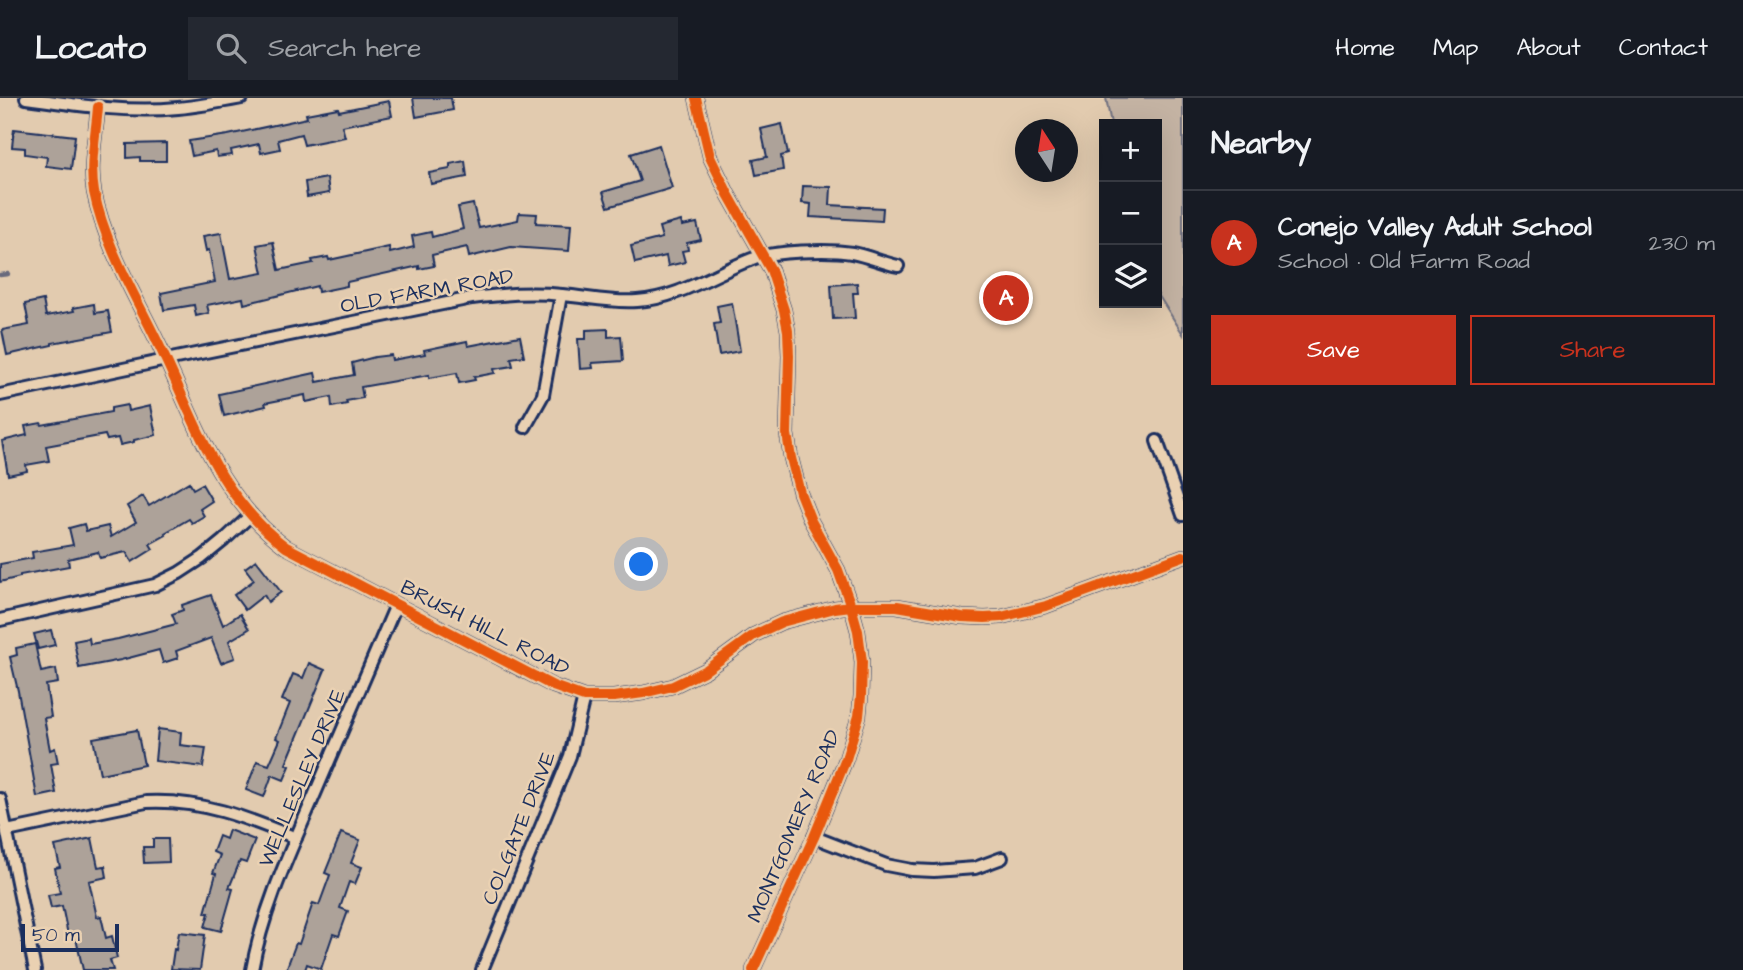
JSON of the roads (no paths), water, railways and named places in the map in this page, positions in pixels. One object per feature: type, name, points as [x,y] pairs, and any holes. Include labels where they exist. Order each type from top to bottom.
[{"type":"street","points":[[26,98],[98,107],[145,109],[177,108],[242,98]]},
{"type":"street","name":"MONTGOMERY ROAD","points":[[696,98],[710,157],[771,270],[784,310],[788,331],[788,435],[791,458],[811,521],[838,570],[851,606],[862,662],[859,716],[846,759],[814,838],[753,970]]},
{"type":"street","name":"BRUSH HILL ROAD","points":[[98,107],[93,162],[94,189],[110,244],[205,446],[220,474],[251,515],[286,547],[543,681],[584,697],[643,693],[673,686],[706,670],[754,635],[782,622],[835,608],[897,606],[962,617],[1001,617],[1046,606],[1183,556]]},
{"type":"street","name":"OLD FARM ROAD","points":[[0,395],[472,298],[522,293],[634,302],[652,299],[693,287],[762,256],[831,251],[851,253],[898,266]]},
{"type":"street","points":[[525,427],[543,396],[561,295]]},
{"type":"street","points":[[1157,441],[1183,515]]},
{"type":"street","points":[[0,620],[155,585],[202,558],[251,515]]},
{"type":"street","name":"WELLESLEY DRIVE","points":[[252,970],[267,915],[296,838],[396,605]]},
{"type":"street","name":"COLGATE DRIVE","points":[[482,970],[570,756],[584,697]]},
{"type":"street","points":[[0,799],[35,970]]},
{"type":"street","points":[[7,831],[146,802],[165,801],[221,810],[296,838]]},
{"type":"street","points":[[814,838],[886,865],[912,870],[975,867],[1002,859]]},
{"type":"waterway","points":[[0,275],[8,274]]},
{"type":"place","name":"Conejo Valley Adult School","points":[[1006,298]]}]
